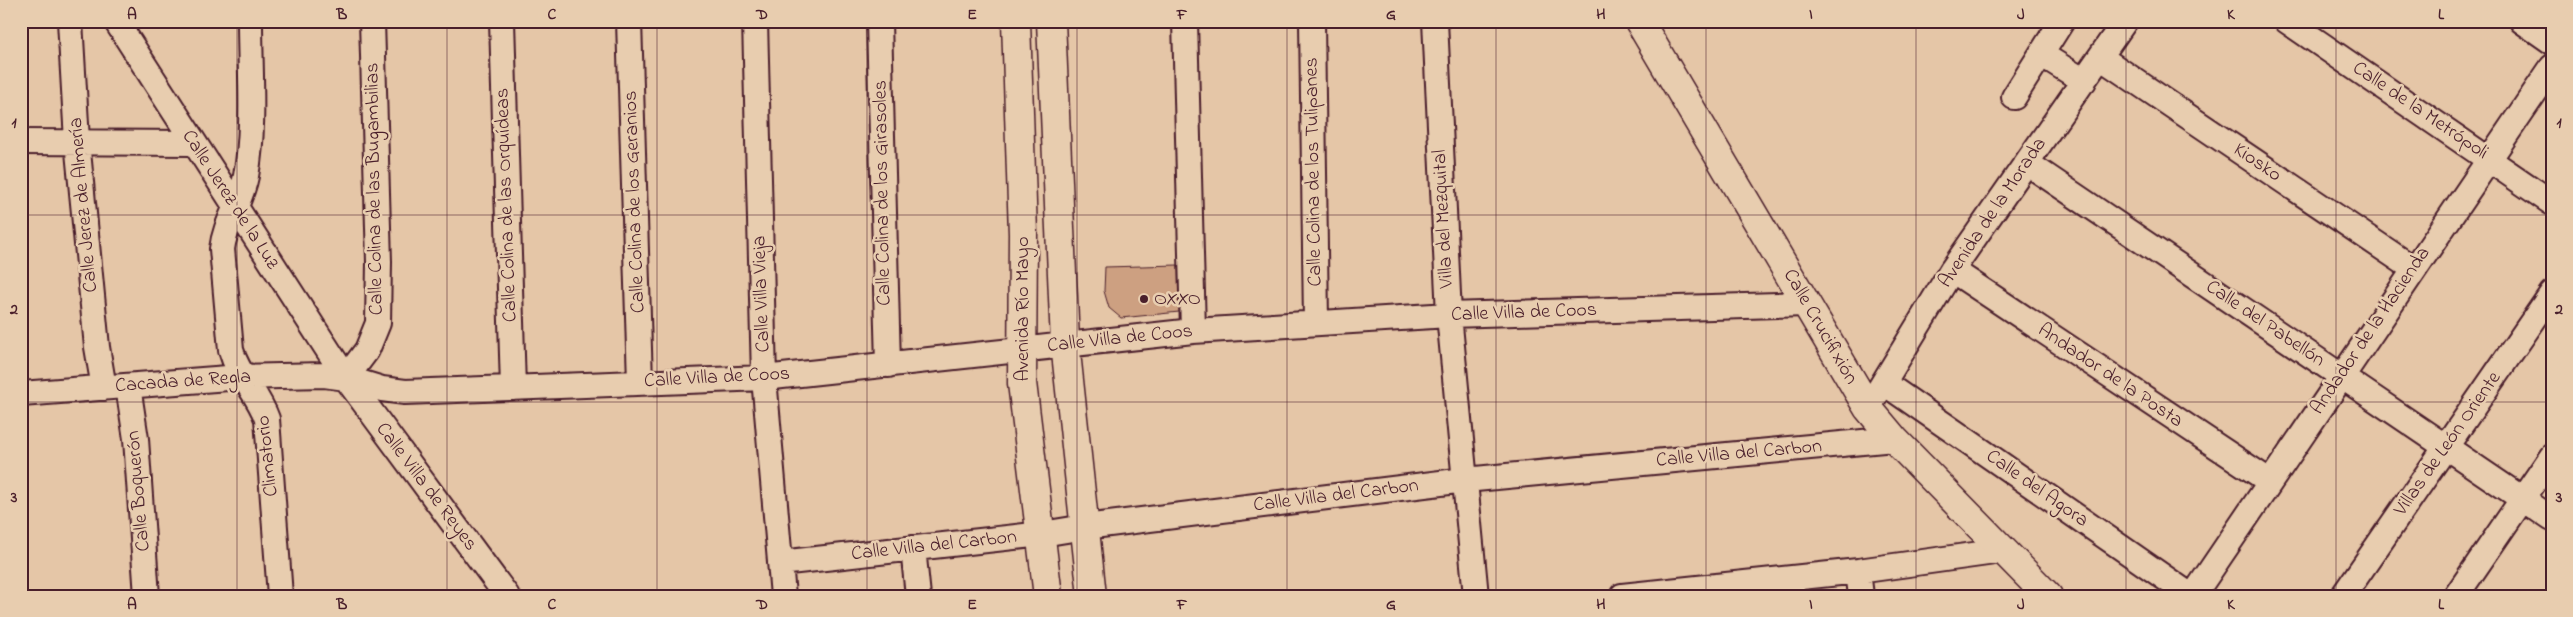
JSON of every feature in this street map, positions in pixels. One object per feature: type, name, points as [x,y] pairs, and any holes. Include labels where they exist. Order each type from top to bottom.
[{"type":"street","name":"Calle Jerez de Almería","points":[[70,21],[77,141],[97,347],[104,388]]},
{"type":"street","name":"Calle Jerez de la Luz","points":[[116,21],[346,378]]},
{"type":"street","name":"Climatorio","points":[[250,21],[250,149],[245,179],[236,208],[224,235],[222,249],[231,350],[242,377],[261,402],[267,418],[280,596]]},
{"type":"street","name":"Calle Colina de las Bugambilias","points":[[346,378],[367,350],[378,322],[379,262],[372,21]]},
{"type":"street","name":"Calle Colina de las Orquídeas","points":[[502,21],[513,388]]},
{"type":"street","name":"Calle Colina de los Geranios","points":[[629,21],[640,382]]},
{"type":"street","name":"Calle Villa Vieja","points":[[755,21],[764,378],[784,596]]},
{"type":"street","name":"Calle Colina de los Girasoles","points":[[878,21],[888,365]]},
{"type":"street","name":"Avenida Río Mayo","points":[[1016,21],[1023,234],[1021,349],[1026,426],[1042,534],[1048,596]]},
{"type":"street","name":"Avenida Río Mayo","points":[[1051,21],[1065,343],[1092,596]]},
{"type":"street","points":[[1185,21],[1194,331]]},
{"type":"street","name":"Calle Colina de los Tulipanes","points":[[1312,21],[1316,323]]},
{"type":"street","name":"Villa del Mezquital","points":[[1435,21],[1449,315],[1476,596]]},
{"type":"street","name":"Calle Crucifixión","points":[[1639,21],[1868,408],[1894,439],[2048,596]]},
{"type":"street","points":[[2014,97],[2062,21]]},
{"type":"street","name":"Avenida de la Morada","points":[[1868,408],[1952,270],[2125,21]]},
{"type":"street","name":"Calle de la Metrópoli","points":[[2287,21],[2552,202]]},
{"type":"street","points":[[2522,21],[2552,42]]},
{"type":"street","points":[[2041,54],[2084,81]]},
{"type":"street","name":"Kiosko","points":[[2100,57],[2414,269]]},
{"type":"street","name":"Andador de la Hacienda","points":[[2192,596],[2552,67]]},
{"type":"street","points":[[22,140],[193,143]]},
{"type":"street","name":"Calle del Pabellón","points":[[2027,163],[2552,519]]},
{"type":"street","name":"Andador de la Posta","points":[[1952,270],[2269,481]]},
{"type":"street","name":"Villas de León Oriente","points":[[2343,596],[2552,293]]},
{"type":"street","name":"Calle Villa de Coos","points":[[346,378],[366,386],[405,392],[764,378],[1065,343],[1194,331],[1449,315],[1807,304]]},
{"type":"street","name":"Cacada de Regla","points":[[21,394],[242,377],[324,375],[346,378]]},
{"type":"street","name":"Calle Villa de Reyes","points":[[346,378],[507,596]]},
{"type":"street","name":"Calle del Agora","points":[[1884,383],[2192,596]]},
{"type":"street","name":"Calle Boquerón","points":[[128,386],[136,439],[147,596]]},
{"type":"street","name":"Calle Villa del Carbon","points":[[780,563],[1042,534],[1085,526],[1465,480],[1894,439]]},
{"type":"street","points":[[2456,596],[2552,456]]},
{"type":"street","points":[[913,548],[918,596]]},
{"type":"street","points":[[1622,596],[1738,590],[2002,551]]},
{"type":"street","points":[[1858,571],[1861,596]]},
{"type":"building","name":"OXXO","points":[[1178,265],[1179,312],[1121,318],[1109,308],[1104,291],[1105,267]]},
{"type":"place","name":"OXXO","points":[[1144,299]]}]
